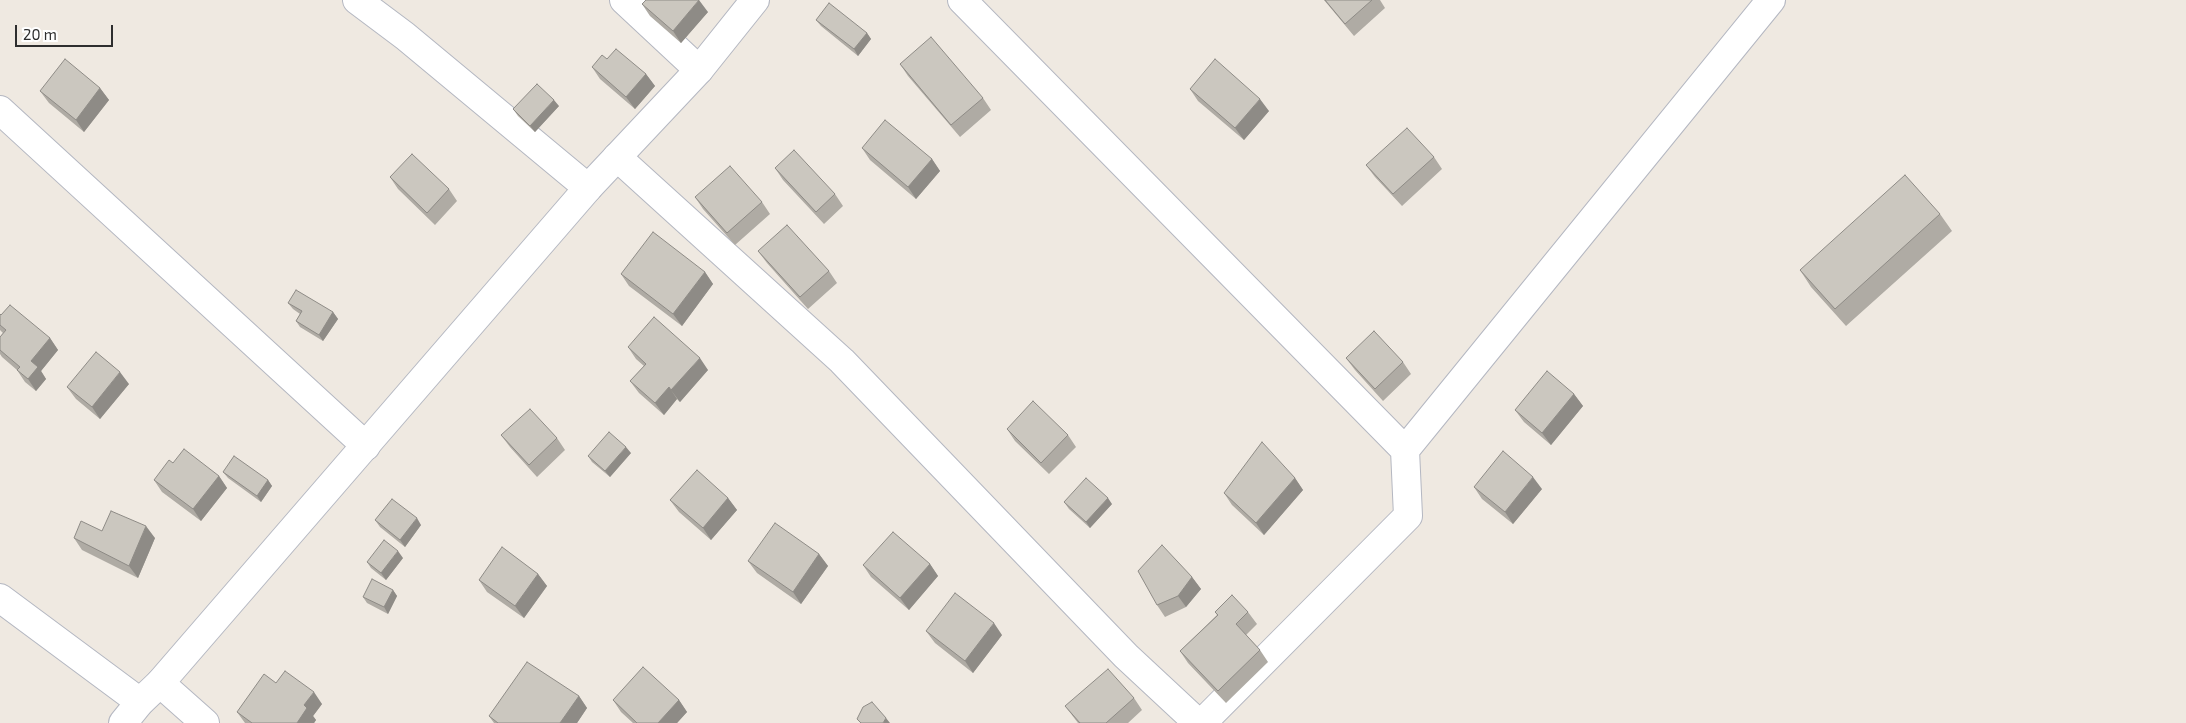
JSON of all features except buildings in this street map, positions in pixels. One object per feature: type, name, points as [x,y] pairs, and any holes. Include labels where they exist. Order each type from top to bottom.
[{"type":"street","points":[[357,0],[405,36],[588,188]]},
{"type":"street","points":[[624,0],[698,70]]},
{"type":"street","points":[[123,723],[140,702],[160,684],[588,188],[698,70],[755,0]]},
{"type":"street","points":[[962,0],[1405,450]]},
{"type":"street","points":[[1202,723],[1408,516],[1405,450],[1771,0]]},
{"type":"street","points":[[0,110],[366,446]]},
{"type":"street","points":[[617,157],[842,361],[1126,656],[1198,723]]},
{"type":"street","points":[[0,598],[140,702]]},
{"type":"street","points":[[160,684],[205,723]]}]
